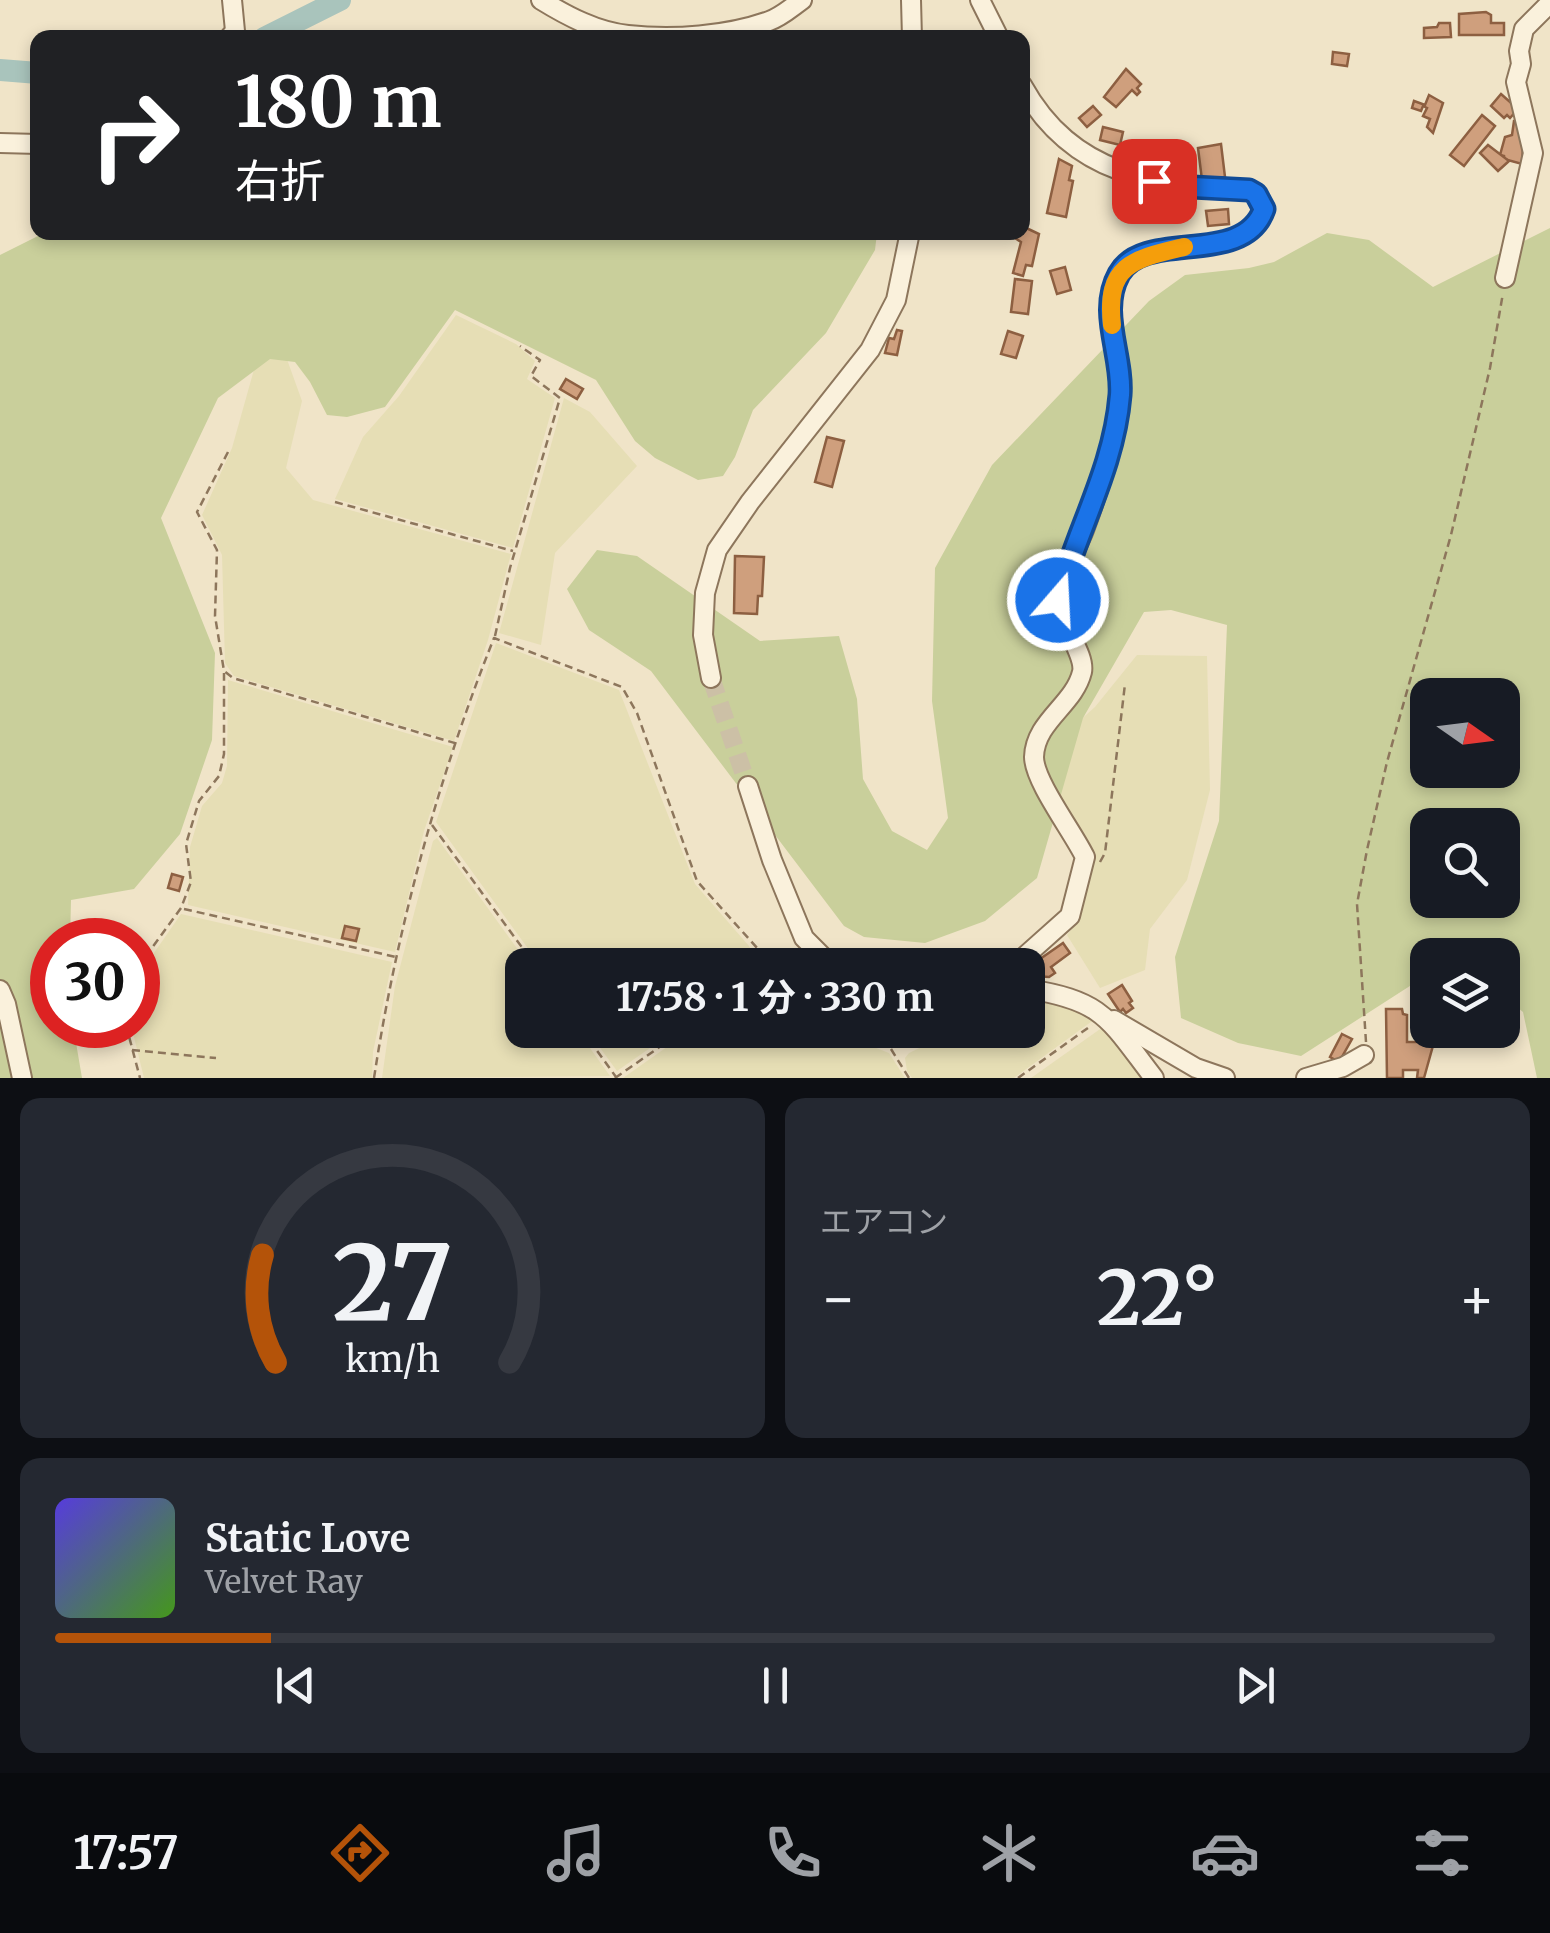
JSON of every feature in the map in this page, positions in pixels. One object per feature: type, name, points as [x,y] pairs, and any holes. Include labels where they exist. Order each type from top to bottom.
[{"type":"street","points":[[232,0],[235,30]]},
{"type":"street","points":[[541,0],[570,17],[611,30]]},
{"type":"street","points":[[730,30],[772,20],[802,0]]},
{"type":"street","points":[[911,0],[912,30]]},
{"type":"street","points":[[980,0],[996,30]]},
{"type":"street","points":[[1505,278],[1533,153],[1516,82],[1521,64],[1519,51],[1524,29],[1550,3]]},
{"type":"street","points":[[1030,98],[1058,133],[1096,162],[1174,186],[1249,190],[1256,194],[1264,209],[1259,222],[1245,235],[1138,258],[1121,270],[1115,283],[1110,308],[1120,374],[1117,420],[1097,497],[1058,600],[1064,626],[1083,666],[1064,704],[1041,730],[1034,757],[1038,775],[1085,858],[1070,916],[1034,948]]},
{"type":"street","points":[[0,143],[30,144]]},
{"type":"street","points":[[711,678],[704,621],[706,593],[717,550],[870,350],[896,300],[908,240]]},
{"type":"street","points":[[748,786],[772,860],[804,938],[814,948]]},
{"type":"street","points":[[0,990],[22,1078]]},
{"type":"street","points":[[1045,993],[1082,1001],[1196,1068],[1224,1078]]},
{"type":"street","points":[[1105,1015],[1154,1078]]},
{"type":"street","points":[[1306,1078],[1333,1071],[1364,1055]]},
{"type":"path","points":[[1364,1055],[1358,904],[1367,850],[1387,762],[1455,516],[1490,368],[1505,278]]},
{"type":"path","points":[[374,1078],[397,957],[432,824],[494,638],[560,398],[531,376],[540,360],[520,346]]},
{"type":"path","points":[[160,937],[181,908],[191,882],[186,844],[199,801],[219,776],[224,754],[224,672],[215,616],[217,550],[197,512],[228,452]]},
{"type":"path","points":[[334,502],[515,552]]},
{"type":"path","points":[[494,638],[622,688],[637,713],[697,881],[756,948]]},
{"type":"path","points":[[224,672],[233,678],[458,744]]},
{"type":"path","points":[[1096,869],[1105,853],[1125,684]]},
{"type":"path","points":[[432,824],[523,948]]},
{"type":"path","points":[[181,908],[397,957]]},
{"type":"path","points":[[1018,1078],[1105,1015]]},
{"type":"path","points":[[595,1048],[616,1078],[658,1048]]},
{"type":"path","points":[[890,1048],[910,1078]]},
{"type":"path","points":[[140,1078],[132,1050],[216,1058]]},
{"type":"shaded area","points":[[456,315],[516,344],[535,361],[527,379],[555,398],[513,548],[335,499],[363,437],[399,396]]},
{"type":"shaded area","points":[[284,351],[302,401],[286,468],[313,500],[511,554],[488,640],[454,741],[234,676],[225,663],[222,555],[202,515],[232,448],[255,366]]},
{"type":"shaded area","points":[[564,398],[590,412],[637,466],[555,553],[541,645],[499,633]]},
{"type":"shaded area","points":[[496,643],[619,690],[695,884],[750,948],[528,948],[436,822]]},
{"type":"shaded area","points":[[1137,655],[1207,656],[1210,790],[1187,880],[1150,929],[1145,970],[1100,988],[1067,935],[1078,921],[1094,856],[1049,780],[1050,747],[1095,707]]},
{"type":"shaded area","points":[[228,680],[453,747],[424,831],[395,952],[188,905],[190,847],[202,806],[222,783],[227,766]]},
{"type":"shaded area","points":[[437,838],[517,948],[505,948],[505,1048],[590,1048],[610,1076],[382,1078],[395,986],[433,841]]},
{"type":"shaded area","points":[[181,914],[392,962],[373,1052],[372,1078],[144,1078],[137,1048],[160,1048],[160,944]]},
{"type":"shaded area","points":[[1045,998],[1057,999],[1095,1019],[1014,1078],[912,1078],[905,1058],[919,1048],[1045,1048]]},
{"type":"shaded area","points":[[1103,1027],[1144,1078],[1031,1078]]},
{"type":"shaded area","points":[[600,1048],[650,1048],[617,1071]]},
{"type":"shaded area","points":[[666,1048],[876,1048],[889,1053],[905,1078],[623,1078]]},
{"type":"green space","points":[[1550,228],[1550,1078],[1537,1078],[1520,1010],[1520,938],[1410,938],[1410,986],[1301,1056],[1238,1043],[1181,1018],[1175,957],[1219,821],[1227,625],[1171,610],[1144,612],[1083,718],[1037,878],[985,921],[925,943],[864,937],[844,926],[651,671],[589,630],[567,589],[597,550],[637,556],[760,641],[839,636],[857,699],[863,779],[892,831],[927,850],[948,818],[932,701],[935,568],[992,465],[1149,301],[1185,275],[1274,262],[1327,233],[1369,240],[1433,287]]},
{"type":"green space","points":[[30,240],[876,240],[875,250],[826,333],[753,410],[735,457],[723,476],[698,480],[655,458],[635,441],[596,380],[455,310],[385,407],[347,417],[327,415],[295,362],[270,359],[218,398],[161,518],[215,653],[212,740],[180,834],[134,889],[71,900],[71,918],[30,918],[30,1048],[77,1048],[82,1078],[0,1078],[0,255]]},
{"type":"building","points":[[1459,14],[1491,15],[1491,23],[1504,23],[1504,35],[1459,35]]},
{"type":"building","points":[[1439,23],[1450,23],[1451,37],[1424,38],[1424,28],[1437,27]]},
{"type":"building","points":[[1333,52],[1349,54],[1347,66],[1332,64]]},
{"type":"building","points":[[1126,69],[1141,84],[1137,88],[1140,92],[1137,95],[1132,90],[1116,107],[1104,97]]},
{"type":"building","points":[[1501,94],[1518,109],[1510,118],[1504,118],[1491,106]]},
{"type":"building","points":[[1429,95],[1443,103],[1433,133],[1427,127],[1430,119],[1423,116],[1427,108],[1412,108],[1414,101],[1425,105]]},
{"type":"building","points":[[1093,106],[1101,115],[1087,127],[1079,118]]},
{"type":"building","points":[[1482,115],[1495,126],[1464,166],[1450,155]]},
{"type":"building","points":[[1525,117],[1522,164],[1500,155],[1505,137],[1512,135],[1514,121]]},
{"type":"building","points":[[1103,127],[1123,132],[1120,145],[1100,140]]},
{"type":"building","points":[[1221,144],[1225,177],[1202,180],[1198,148]]},
{"type":"building","points":[[1488,145],[1509,161],[1498,171],[1480,153]]},
{"type":"building","points":[[1059,159],[1072,166],[1066,217],[1047,213]]},
{"type":"building","points":[[1178,166],[1195,167],[1194,182],[1177,181]]},
{"type":"building","points":[[1228,209],[1229,224],[1208,226],[1206,211]]},
{"type":"building","points":[[1030,230],[1039,234],[1032,266],[1026,265],[1023,276],[1013,273],[1021,242],[1018,240],[1030,240]]},
{"type":"building","points":[[1065,267],[1071,290],[1057,294],[1050,271]]},
{"type":"building","points":[[1015,279],[1032,281],[1028,314],[1011,312]]},
{"type":"building","points":[[897,330],[902,331],[897,355],[885,353],[889,338],[894,339]]},
{"type":"building","points":[[1008,331],[1023,336],[1016,358],[1001,354]]},
{"type":"building","points":[[566,379],[583,389],[577,399],[560,389]]},
{"type":"building","points":[[827,437],[844,441],[832,487],[815,482]]},
{"type":"building","points":[[735,556],[764,557],[757,614],[734,613]]},
{"type":"building","points":[[172,874],[183,877],[179,891],[168,888]]},
{"type":"building","points":[[345,926],[359,929],[356,941],[342,938]]},
{"type":"building","points":[[1063,943],[1070,953],[1051,967],[1055,973],[1049,977],[1045,977],[1045,956]]},
{"type":"building","points":[[1122,985],[1133,1008],[1126,1013],[1123,1009],[1120,1012],[1108,994]]},
{"type":"building","points":[[1386,1009],[1402,1009],[1407,1015],[1410,1048],[1432,1048],[1424,1078],[1417,1078],[1418,1070],[1403,1070],[1403,1078],[1387,1078]]},
{"type":"building","points":[[1342,1034],[1352,1039],[1339,1062],[1330,1057]]},
{"type":"waterway","points":[[280,30],[340,0]]},
{"type":"waterway","points":[[0,70],[30,72]]},
{"type":"tunnel","points":[[711,678],[748,786]]},
{"type":"slow traffic","points":[[1112,325],[1110,308],[1121,270],[1138,258],[1184,247]]},
{"type":"route","points":[[1058,600],[1097,497],[1117,420],[1120,374],[1110,308],[1121,270],[1138,258],[1245,235],[1259,222],[1264,209],[1256,194],[1249,190],[1174,186],[1154,181]]}]
